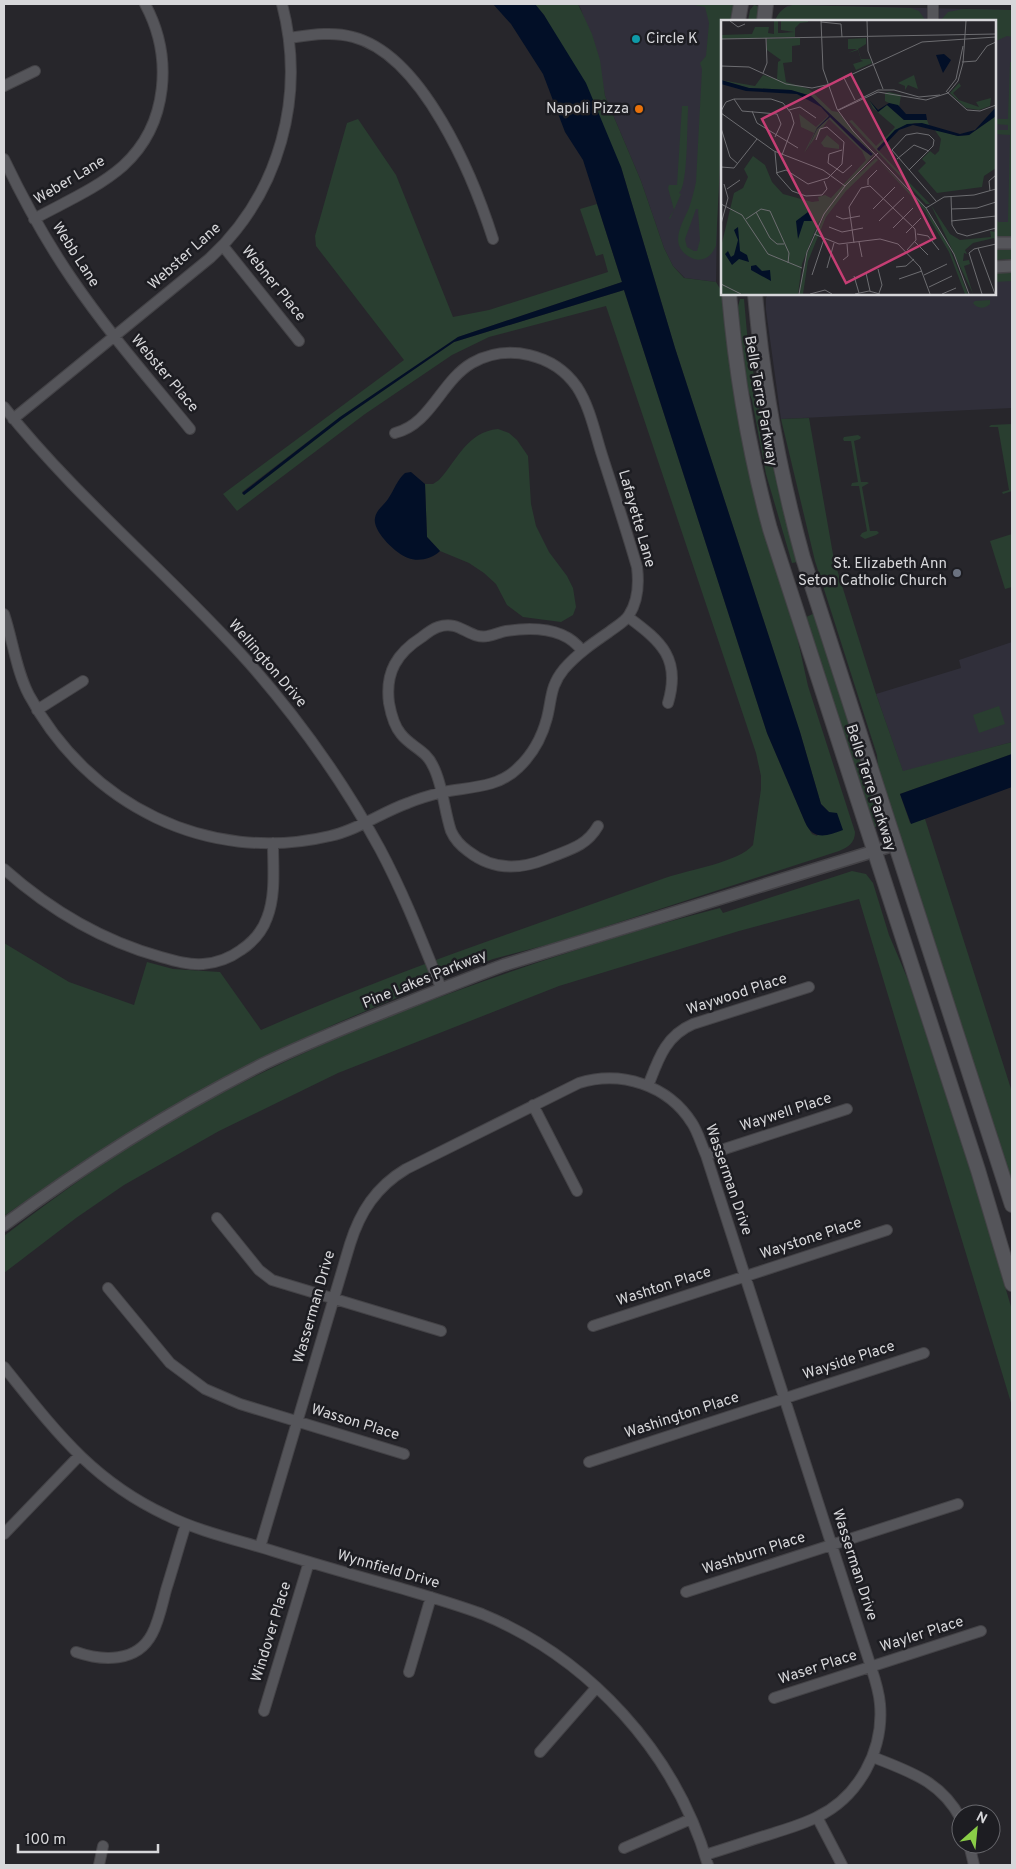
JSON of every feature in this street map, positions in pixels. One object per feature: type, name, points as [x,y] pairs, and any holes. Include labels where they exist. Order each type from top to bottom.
[{"type":"main road","points":[[738,20],[741,4]]},
{"type":"main road","points":[[764,20],[766,4]]},
{"type":"main road","name":"Belle Terre Parkway","points":[[729,295],[734,353],[741,399],[763,504],[781,568],[978,1170],[1012,1284]]},
{"type":"main road","name":"Belle Terre Parkway","points":[[755,295],[769,410],[785,492],[812,590],[1012,1205]]},
{"type":"street","name":"Weber Lane","points":[[34,219],[116,172],[134,154],[148,133],[160,103],[164,62],[157,31],[145,4]]},
{"type":"street","name":"Webster Lane","points":[[13,419],[191,275],[223,246],[255,202],[268,179],[281,146],[291,90],[289,38],[282,4]]},
{"type":"street","points":[[933,4],[933,20]]},
{"type":"street","points":[[289,38],[331,33],[353,36],[377,46],[397,62],[424,95],[451,140],[475,190],[493,239]]},
{"type":"street","points":[[4,86],[35,71]]},
{"type":"street","name":"Webb Lane","points":[[4,159],[34,219],[72,279],[114,337]]},
{"type":"street","points":[[996,244],[1012,243]]},
{"type":"street","name":"Webner Place","points":[[223,246],[299,341]]},
{"type":"street","points":[[996,267],[1012,266]]},
{"type":"street","name":"Webster Place","points":[[114,337],[190,430]]},
{"type":"street","name":"Lafayette Lane","points":[[395,433],[413,426],[454,377],[480,360],[502,354],[525,354],[544,360],[564,373],[576,386],[587,406],[637,567],[638,587],[628,617]]},
{"type":"street","name":"Wellington Drive","points":[[4,407],[60,472],[249,663],[311,741],[364,822],[400,890],[441,988]]},
{"type":"street","points":[[4,614],[20,675],[38,710],[59,740],[81,765],[117,796],[146,813],[179,828],[206,836],[238,841],[295,842],[326,837],[345,832],[407,803],[441,793],[495,783],[512,774],[534,750],[544,729],[550,693],[555,682],[566,667],[582,651],[628,617],[651,635],[666,652],[673,678],[668,703]]},
{"type":"street","points":[[582,651],[570,638],[553,632],[521,629],[481,637],[462,627],[450,625],[437,627],[406,648],[394,666],[389,681],[388,698],[391,715],[401,734],[424,752],[436,771],[450,827],[456,840],[480,861],[494,866],[513,867],[535,863],[585,843],[591,838],[598,826]]},
{"type":"street","points":[[38,710],[83,681]]},
{"type":"street","points":[[4,869],[25,887],[57,909],[110,939],[176,961],[201,964],[228,958],[254,940],[263,927],[272,902],[273,843]]},
{"type":"street","name":"Pine Lakes Parkway","points":[[4,1225],[117,1147],[217,1088],[296,1048],[441,988],[504,965],[894,845]]},
{"type":"street","name":"Waywood Place","points":[[648,1086],[665,1047],[680,1030],[699,1022],[808,987]]},
{"type":"street","name":"Wasserman Drive","points":[[260,1547],[359,1219],[381,1188],[406,1169],[533,1105],[573,1086],[591,1080],[619,1078],[648,1086],[671,1099],[686,1114],[695,1128],[706,1155],[871,1667],[879,1697],[880,1712],[878,1736],[873,1757],[862,1777],[849,1793],[832,1808],[817,1817],[707,1860]]},
{"type":"street","points":[[533,1105],[577,1191]]},
{"type":"street","name":"Waywell Place","points":[[706,1155],[847,1109]]},
{"type":"street","points":[[217,1218],[256,1267],[268,1278],[284,1285],[441,1331]]},
{"type":"street","name":"Waystone Place","points":[[745,1276],[887,1230]]},
{"type":"street","name":"Washton Place","points":[[593,1326],[745,1276]]},
{"type":"street","name":"Wasson Place","points":[[108,1288],[166,1359],[189,1379],[226,1399],[404,1454]]},
{"type":"street","name":"Wayside Place","points":[[784,1398],[924,1353]]},
{"type":"street","name":"Wynnfield Drive","points":[[4,1367],[79,1456],[97,1472],[133,1498],[165,1515],[186,1524],[431,1597],[474,1612],[512,1628],[549,1650],[596,1688],[629,1721],[651,1749],[668,1774],[691,1819],[707,1860]]},
{"type":"street","name":"Washington Place","points":[[589,1462],[784,1398]]},
{"type":"street","points":[[4,1534],[79,1456]]},
{"type":"street","name":"Washburn Place","points":[[686,1592],[958,1504]]},
{"type":"street","points":[[76,1652],[97,1658],[116,1658],[133,1652],[147,1641],[158,1619],[186,1524]]},
{"type":"street","name":"Windover Place","points":[[264,1711],[309,1562]]},
{"type":"street","points":[[409,1672],[431,1597]]},
{"type":"street","name":"Wayler Place","points":[[871,1667],[981,1631]]},
{"type":"street","name":"Waser Place","points":[[774,1698],[871,1667]]},
{"type":"street","points":[[540,1752],[596,1688]]},
{"type":"street","points":[[873,1757],[933,1784],[952,1804]]},
{"type":"street","points":[[817,1817],[842,1865]]},
{"type":"street","points":[[624,1848],[691,1819]]},
{"type":"street","points":[[99,1865],[103,1846]]},
{"type":"shaded area","points":[[578,4],[733,4],[721,20],[721,141],[716,282],[685,278],[673,266],[664,248],[641,181],[605,96]]},
{"type":"shaded area","points":[[787,6],[1012,10],[1012,237],[996,238],[996,20],[776,20]]},
{"type":"shaded area","points":[[1012,271],[1012,408],[781,419],[766,310],[768,295],[996,295],[996,272]]},
{"type":"shaded area","points":[[1012,642],[1012,742],[903,772],[876,694],[961,668],[959,660]]},
{"type":"green space","points":[[535,4],[578,4],[592,34],[600,60],[605,96],[641,181],[664,248],[673,266],[684,278],[716,282],[721,290],[765,533],[798,641],[808,686],[855,832],[854,839],[848,846],[839,851],[558,942],[493,959],[335,1024],[237,1071],[149,1120],[73,1168],[4,1216],[4,943],[69,982],[134,1005],[147,962],[173,969],[220,972],[261,1030],[360,989],[462,951],[665,878],[725,861],[746,851],[753,845],[761,789],[761,776],[756,753],[606,306],[489,337],[452,355],[365,414],[237,511],[223,494],[404,360],[316,246],[315,236],[347,123],[358,119],[396,175],[453,317],[489,310],[608,272],[603,254],[596,256],[580,209],[597,204],[622,282],[458,337],[340,417],[242,492],[244,495],[342,419],[454,342],[624,290],[767,733],[805,822],[812,834],[817,836],[829,812],[821,804],[800,732],[675,348],[621,167],[544,15]]},
{"type":"green space","points":[[689,4],[733,4],[733,20],[721,20],[721,143],[716,246],[709,256],[699,260],[690,257],[682,251],[678,240],[696,182],[702,69],[700,63],[706,56],[709,23],[705,7]],"holes":[[[696,209],[698,209],[700,240],[697,251],[687,247],[685,239]]]},
{"type":"green space","points":[[754,5],[760,7],[758,20],[748,20],[750,10]]},
{"type":"green space","points":[[793,5],[911,8],[919,11],[925,20],[776,20],[782,10]]},
{"type":"green space","points":[[963,9],[1012,10],[1012,37],[1007,36],[996,41],[996,20],[941,20],[948,12]]},
{"type":"green space","points":[[1010,62],[1012,62],[1012,237],[996,238],[996,217],[998,222],[1008,222],[1010,135],[996,134],[996,130],[1008,130],[1008,125],[996,124],[996,119],[1008,119]]},
{"type":"green space","points":[[682,106],[688,106],[684,180],[679,193],[681,194],[674,210],[668,188],[669,185],[677,185]]},
{"type":"green space","points":[[1012,249],[1012,259],[996,260],[996,250]]},
{"type":"green space","points":[[1012,271],[1012,281],[996,282],[996,272]]},
{"type":"green space","points":[[740,299],[744,299],[747,333],[760,414],[766,426],[798,562],[792,563],[766,474],[752,400],[746,385],[736,314]]},
{"type":"green space","points":[[990,300],[988,306],[983,307],[973,303],[975,301]]},
{"type":"green space","points":[[809,418],[834,560],[876,694],[903,771],[1012,742],[1012,754],[900,794],[910,823],[925,819],[1012,1092],[1012,1190],[879,778],[877,755],[815,561],[781,419]]},
{"type":"green space","points":[[1012,424],[1012,491],[1003,494],[1002,492],[1009,490],[998,427],[989,427],[991,425]]},
{"type":"green space","points":[[498,429],[509,433],[517,440],[528,456],[531,504],[536,526],[549,552],[567,576],[573,588],[576,607],[573,615],[561,622],[523,617],[507,605],[496,584],[484,573],[469,563],[440,551],[427,537],[425,484],[433,484],[439,480],[464,448],[478,435]]},
{"type":"green space","points":[[858,435],[861,437],[860,439],[854,441],[861,482],[869,483],[862,487],[870,531],[877,531],[879,533],[865,539],[860,536],[867,531],[859,486],[851,486],[852,483],[858,482],[851,441],[844,441],[843,439],[844,437]]},
{"type":"green space","points":[[1012,534],[1012,587],[1005,589],[990,541]]},
{"type":"green space","points":[[815,613],[879,818],[879,826],[872,828],[804,618]]},
{"type":"green space","points":[[999,706],[1005,724],[979,733],[973,715]]},
{"type":"green space","points":[[852,871],[866,874],[873,883],[889,935],[909,982],[973,1178],[1012,1310],[1012,1406],[859,899],[739,931],[559,986],[338,1073],[219,1131],[124,1185],[76,1218],[4,1273],[4,1236],[46,1204],[155,1130],[218,1095],[300,1055],[383,1019],[536,963],[693,915],[720,908],[723,913]]},
{"type":"water","points":[[493,4],[535,4],[544,15],[586,83],[621,167],[675,348],[800,732],[821,804],[829,812],[837,813],[843,830],[821,835],[812,832],[808,828],[767,733],[624,290],[454,342],[342,419],[244,495],[242,493],[340,417],[458,337],[622,282],[583,160],[565,132],[543,74],[511,24]]},
{"type":"water","points":[[411,472],[425,484],[427,537],[440,551],[429,558],[420,560],[408,558],[397,552],[381,535],[375,523],[377,512],[388,499],[400,479],[405,473]]},
{"type":"water","points":[[1012,754],[1012,787],[911,824],[900,794]]},
{"type":"place","name":"Circle K","points":[[636,39]]},
{"type":"place","name":"Napoli Pizza","points":[[639,109]]},
{"type":"place","name":"St. Elizabeth Ann Seton Catholic Church","points":[[957,573]]}]
